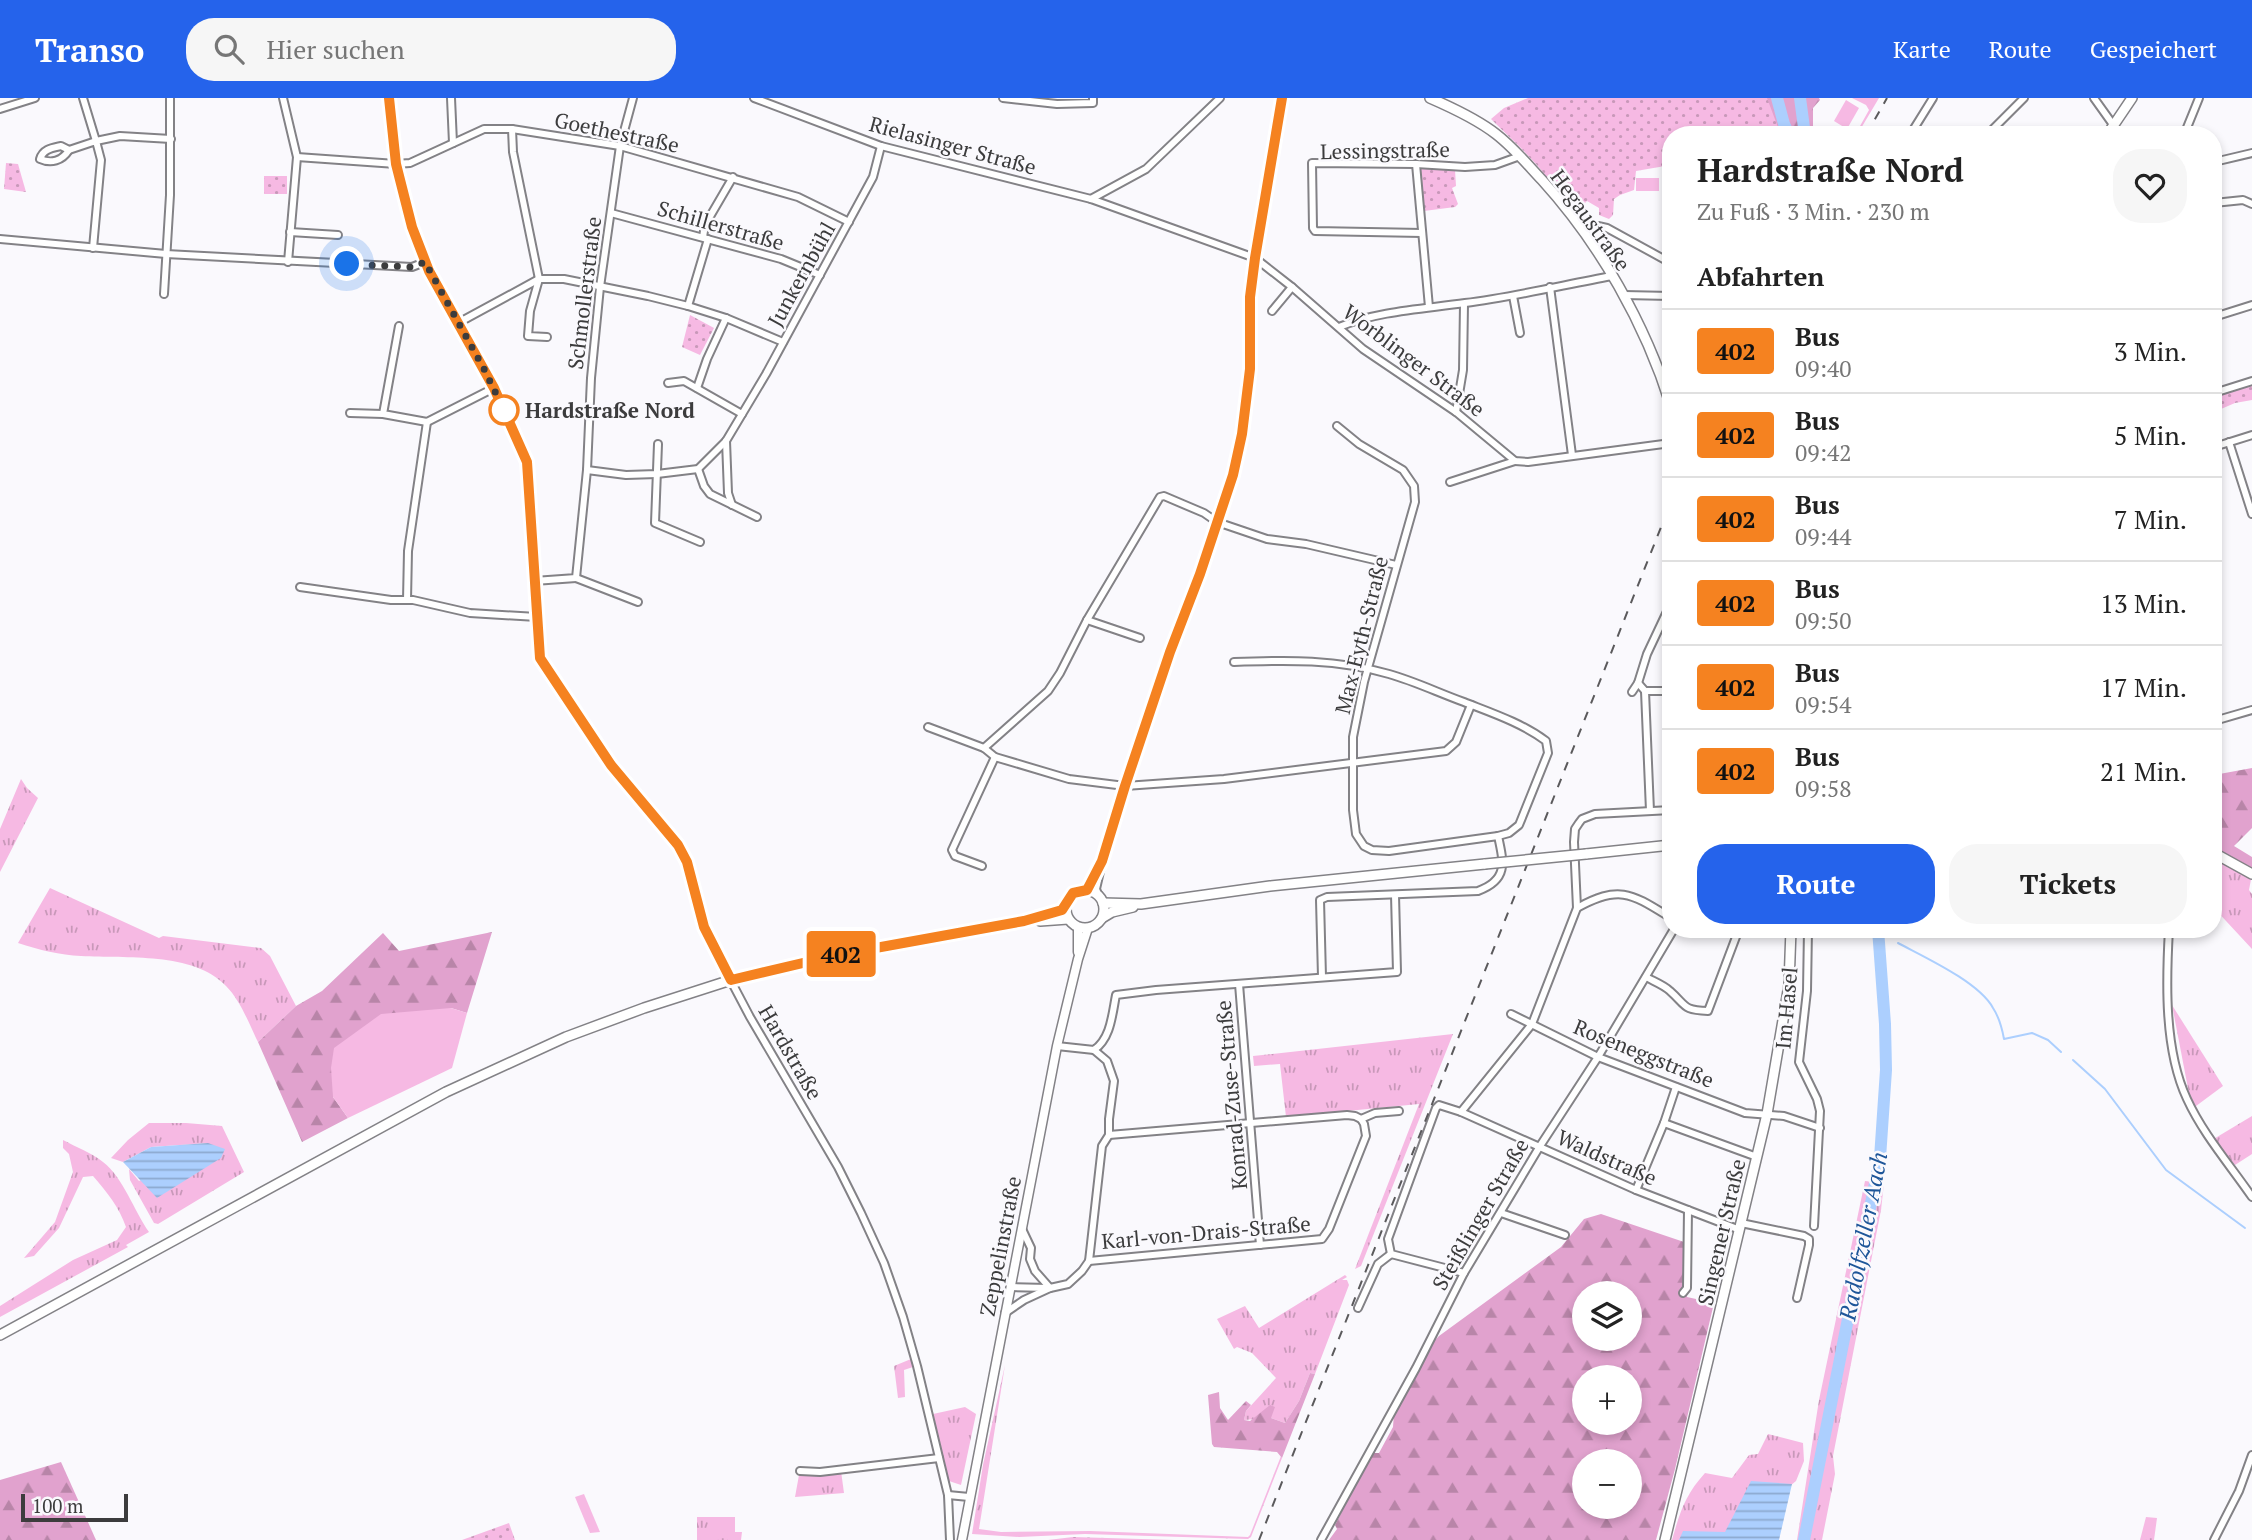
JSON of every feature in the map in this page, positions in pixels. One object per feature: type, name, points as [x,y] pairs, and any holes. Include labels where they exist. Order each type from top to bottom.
[{"type":"main road","name":"Hegaustraße","points":[[1430,98],[1494,133],[1520,156],[1562,203],[1583,230],[1624,295],[1662,383]]},
{"type":"main road","points":[[2114,126],[2132,98]]},
{"type":"main road","points":[[1103,903],[1141,904],[1256,888],[1662,846]]},
{"type":"main road","points":[[2222,857],[2252,874]]},
{"type":"main road","points":[[0,1335],[446,1092],[566,1037],[675,997],[731,980],[837,955],[1024,921],[1062,910],[1073,893],[1087,890],[1098,894],[1103,903],[1102,918]]},
{"type":"main road","points":[[1065,906],[1068,919],[1078,927],[1088,928],[1107,914],[1141,904]]},
{"type":"main road","points":[[1024,921],[1068,919]]},
{"type":"main road","name":"Singener Straße","points":[[1665,1540],[1767,1114],[1789,985],[1791,938]]},
{"type":"street","points":[[0,109],[35,98]]},
{"type":"street","points":[[83,98],[101,159],[93,247]]},
{"type":"street","points":[[164,294],[170,195],[170,98]]},
{"type":"street","points":[[283,98],[297,157],[288,262]]},
{"type":"street","name":"Hardstraße","points":[[389,98],[396,164],[412,227],[425,262],[494,388],[527,462],[540,658],[611,765],[666,829],[687,862],[704,927],[756,1028],[838,1167],[884,1263],[906,1327],[948,1495],[950,1540]]},
{"type":"street","points":[[451,98],[453,143]]},
{"type":"street","name":"Schmollerstraße","points":[[576,579],[600,287],[620,146],[633,98]]},
{"type":"street","name":"Rielasinger Straße","points":[[754,98],[769,101],[881,146],[1091,199]]},
{"type":"street","points":[[1003,98],[1057,104],[1093,103],[1093,98]]},
{"type":"street","points":[[1091,199],[1146,169],[1220,98]]},
{"type":"street","points":[[1087,890],[1102,861],[1170,652],[1233,475],[1242,434],[1250,369],[1250,297],[1255,258],[1282,98]]},
{"type":"street","points":[[1916,126],[1933,98]]},
{"type":"street","points":[[2094,98],[2114,126]]},
{"type":"street","points":[[2188,126],[2199,98]]},
{"type":"street","points":[[1995,126],[2018,100]]},
{"type":"street","name":"Goethestraße","points":[[396,164],[410,163],[484,129],[512,129],[620,146],[733,177],[798,197],[849,222]]},
{"type":"street","points":[[512,129],[513,152],[539,279],[530,310],[528,338],[547,337]]},
{"type":"street","points":[[69,150],[120,136],[171,139]]},
{"type":"street","name":"Junkernbühl","points":[[698,468],[726,441],[783,342],[873,177],[881,146]]},
{"type":"street","points":[[2222,160],[2252,153]]},
{"type":"street","name":"Lessingstraße","points":[[1423,233],[1315,231],[1312,163],[1465,167],[1495,165],[1520,156]]},
{"type":"street","points":[[297,157],[396,164]]},
{"type":"street","points":[[1416,164],[1429,307]]},
{"type":"street","points":[[688,306],[705,238],[705,225],[733,177]]},
{"type":"street","name":"Worblinger Straße","points":[[1091,199],[1255,258],[1293,287],[1363,349],[1456,412],[1515,461]]},
{"type":"street","points":[[2222,202],[2243,200],[2252,204]]},
{"type":"street","name":"Schillerstraße","points":[[611,213],[781,260],[820,275]]},
{"type":"street","points":[[1583,230],[1598,226],[1607,228],[1662,259]]},
{"type":"street","points":[[290,232],[338,235]]},
{"type":"street","points":[[0,239],[288,262],[412,267],[425,262]]},
{"type":"street","points":[[1339,327],[1353,321],[1429,307],[1514,296],[1612,276]]},
{"type":"street","points":[[458,323],[539,279],[564,279],[688,306],[726,318],[783,342]]},
{"type":"street","points":[[1272,311],[1293,287]]},
{"type":"street","points":[[1550,287],[1572,455]]},
{"type":"street","points":[[1624,295],[1662,296]]},
{"type":"street","points":[[1514,296],[1520,333]]},
{"type":"street","points":[[1456,412],[1463,370],[1464,304]]},
{"type":"street","points":[[2222,314],[2252,305]]},
{"type":"street","points":[[697,388],[726,318]]},
{"type":"street","points":[[383,414],[399,326]]},
{"type":"street","points":[[2222,390],[2252,381]]},
{"type":"street","points":[[667,383],[684,382],[742,414]]},
{"type":"street","points":[[350,414],[383,414],[427,422],[494,388]]},
{"type":"street","points":[[407,600],[408,551],[427,422]]},
{"type":"street","name":"Max-Eyth-Straße","points":[[1337,426],[1359,444],[1402,470],[1414,486],[1415,502],[1364,682],[1353,737],[1353,810],[1356,834],[1364,846],[1372,850],[1389,851],[1498,836]]},
{"type":"street","points":[[2222,444],[2252,435]]},
{"type":"street","points":[[726,441],[728,493],[732,505]]},
{"type":"street","points":[[2229,442],[2252,514]]},
{"type":"street","points":[[658,444],[655,523],[700,542]]},
{"type":"street","points":[[1450,482],[1515,461],[1528,463],[1662,444]]},
{"type":"street","points":[[587,470],[626,475],[698,468],[710,494],[757,517]]},
{"type":"street","points":[[984,748],[1048,691],[1160,497],[1164,496],[1204,513],[1217,522],[1267,539],[1306,544],[1396,565]]},
{"type":"street","points":[[534,581],[576,579],[638,602]]},
{"type":"street","points":[[300,587],[407,600],[471,612],[537,617]]},
{"type":"street","points":[[1087,620],[1140,638]]},
{"type":"street","points":[[1632,692],[1662,622]]},
{"type":"street","points":[[1234,662],[1323,661],[1390,674],[1471,705],[1537,734],[1546,741],[1548,753],[1519,825],[1509,833],[1498,836],[1504,863],[1496,881],[1478,891],[1327,897],[1320,900],[1318,908],[1322,977]]},
{"type":"street","points":[[1638,683],[1645,691],[1650,811]]},
{"type":"street","points":[[1645,691],[1662,691]]},
{"type":"street","points":[[928,727],[984,748],[995,757],[1069,779],[1125,786],[1224,779],[1446,751],[1456,742],[1471,705]]},
{"type":"street","points":[[2222,719],[2252,710]]},
{"type":"street","points":[[982,866],[955,856],[952,849],[995,757]]},
{"type":"street","points":[[1391,1254],[1388,1239],[1436,1108],[1442,1105],[1461,1112],[1532,1024],[1577,908],[1575,829],[1583,819],[1595,814],[1662,810]]},
{"type":"street","points":[[1098,894],[1096,889],[1102,861]]},
{"type":"street","points":[[1577,908],[1606,894],[1622,894],[1635,897],[1662,913]]},
{"type":"street","points":[[1094,1050],[1106,1039],[1116,995],[1397,972],[1395,895]]},
{"type":"street","name":"Zeppelinstraße","points":[[1078,927],[1078,959]]},
{"type":"street","name":"Zeppelinstraße","points":[[962,1540],[1057,1046],[1088,928]]},
{"type":"street","name":"Steißlinger Straße","points":[[1321,1540],[1416,1368],[1464,1273],[1669,938]]},
{"type":"street","points":[[1646,977],[1670,990],[1683,1007],[1694,1011],[1708,1011],[1736,938]]},
{"type":"street","name":"Im Hasel","points":[[1808,938],[1807,991],[1799,1062],[1817,1099],[1820,1128],[1814,1226]]},
{"type":"street","points":[[2169,938],[2167,1004],[2176,1063],[2186,1096],[2200,1123],[2252,1197]]},
{"type":"street","name":"Konrad-Zuse-Straße","points":[[1239,984],[1260,1245]]},
{"type":"street","name":"Roseneggstraße","points":[[1511,1014],[1598,1057],[1745,1113],[1767,1114]]},
{"type":"street","points":[[1005,1313],[1024,1300],[1050,1288],[1068,1284],[1089,1261],[1102,1146],[1109,1135],[1114,1081],[1107,1061],[1094,1050],[1057,1046]]},
{"type":"street","points":[[1636,1190],[1676,1087]]},
{"type":"street","points":[[1109,1135],[1347,1115],[1361,1119],[1376,1113],[1399,1111]]},
{"type":"street","name":"Waldstraße","points":[[1461,1112],[1636,1190],[1688,1210],[1741,1226],[1809,1239],[1797,1298]]},
{"type":"street","points":[[1767,1114],[1784,1116],[1820,1128]]},
{"type":"street","name":"Karl-von-Drais-Straße","points":[[1089,1261],[1319,1240],[1326,1236],[1366,1136],[1361,1119]]},
{"type":"street","points":[[1664,1123],[1757,1157]]},
{"type":"street","points":[[1683,1293],[1687,1288],[1688,1210]]},
{"type":"street","points":[[1501,1213],[1565,1235]]},
{"type":"street","points":[[1022,1227],[1031,1248],[1030,1259],[1035,1271],[1050,1288]]},
{"type":"street","points":[[1391,1254],[1464,1273]]},
{"type":"street","points":[[1359,1308],[1378,1264],[1391,1254]]},
{"type":"street","points":[[1010,1287],[1050,1288]]},
{"type":"street","points":[[2214,1540],[2239,1491],[2252,1455]]},
{"type":"street","points":[[800,1471],[820,1472],[939,1458]]},
{"type":"street","points":[[948,1495],[969,1497]]},
{"type":"green space","points":[[1528,98],[1767,98],[1778,126],[1662,126],[1662,167],[1636,171],[1634,190],[1614,199],[1613,215],[1609,219],[1599,215],[1599,208],[1587,201],[1583,205],[1575,203],[1562,194],[1529,156],[1491,119],[1504,108]]},
{"type":"green space","points":[[1645,98],[1820,100],[1813,108],[1813,126],[1762,126]]},
{"type":"green space","points":[[1852,98],[1879,98],[1860,126],[1869,110],[1866,105]]},
{"type":"green space","points":[[1846,100],[1859,108],[1849,126],[1842,126],[1834,121]]},
{"type":"green space","points":[[6,163],[18,164],[26,192],[4,189]]},
{"type":"green space","points":[[1419,168],[1455,170],[1456,186],[1452,188],[1458,204],[1455,207],[1424,211]]},
{"type":"green space","points":[[264,176],[287,176],[287,194],[264,194]]},
{"type":"green space","points":[[1636,178],[1659,178],[1659,191],[1636,191]]},
{"type":"green space","points":[[690,315],[714,328],[700,355],[682,347]]},
{"type":"green space","points":[[2252,384],[2252,400],[2222,409],[2222,394]]},
{"type":"green space","points":[[2252,768],[2252,828],[2234,846],[2252,857],[2252,874],[2222,857],[2222,774]]},
{"type":"green space","points":[[21,779],[38,798],[0,872],[0,829]]},
{"type":"green space","points":[[2222,857],[2252,874],[2249,890],[2252,894],[2252,949],[2222,917]]},
{"type":"green space","points":[[50,888],[159,938],[163,936],[261,948],[270,956],[296,1006],[258,1042],[231,992],[212,975],[196,967],[158,959],[65,955],[18,943]]},
{"type":"green space","points":[[492,932],[467,1013],[451,1008],[333,1097],[348,1118],[302,1142],[258,1042],[296,1006],[322,991],[383,933],[399,951]]},
{"type":"green space","points":[[2172,1005],[2223,1086],[2192,1109]]},
{"type":"green space","points":[[451,1008],[467,1013],[452,1068],[348,1118],[333,1097],[331,1068],[334,1048],[381,1014]]},
{"type":"green space","points":[[1453,1034],[1361,1266],[1355,1269],[1419,1104],[1286,1117],[1280,1064],[1254,1066],[1253,1056]]},
{"type":"green space","points":[[2252,1116],[2252,1154],[2235,1165],[2212,1140]]},
{"type":"green space","points":[[149,1123],[222,1126],[244,1172],[158,1224],[154,1223],[130,1180],[129,1169],[139,1181],[208,1143],[151,1147],[123,1162],[111,1158]]},
{"type":"green space","points":[[63,1140],[94,1156],[110,1168],[149,1232],[126,1245],[128,1247],[0,1317],[0,1306],[73,1260],[117,1240],[126,1227],[116,1206],[93,1176],[83,1177],[59,1228],[34,1256],[24,1258],[55,1222],[73,1172],[69,1154],[63,1148]]},
{"type":"green space","points":[[1865,1181],[1884,1183],[1833,1456],[1835,1474],[1822,1540],[1797,1540],[1819,1400]]},
{"type":"green space","points":[[1601,1214],[1687,1243],[1687,1297],[1714,1303],[1656,1540],[1329,1540],[1337,1529],[1335,1525],[1372,1453],[1379,1453],[1393,1427],[1394,1413],[1430,1345],[1561,1247],[1584,1219]]},
{"type":"green space","points":[[1345,1275],[1347,1277],[1342,1280],[1347,1280],[1349,1285],[1315,1374],[1310,1373],[1299,1401],[1285,1423],[1271,1418],[1244,1420],[1246,1411],[1276,1378],[1252,1353],[1237,1347],[1234,1349],[1217,1319],[1245,1306],[1259,1328]]},
{"type":"green space","points":[[911,1359],[913,1367],[904,1370],[905,1397],[898,1398],[894,1366]]},
{"type":"green space","points":[[1005,1365],[979,1529],[1001,1532],[1090,1531],[1248,1537],[1281,1456],[1251,1537],[1248,1539],[1085,1534],[1019,1537],[972,1534],[983,1465]]},
{"type":"green space","points":[[1310,1373],[1315,1374],[1282,1458],[1277,1452],[1214,1447],[1208,1395],[1219,1392],[1220,1408],[1228,1420],[1246,1401],[1251,1405],[1244,1420],[1250,1421],[1270,1405],[1275,1407],[1271,1418],[1285,1423],[1299,1401]]},
{"type":"green space","points":[[965,1407],[976,1414],[961,1485],[949,1481],[933,1414]]},
{"type":"green space","points":[[1768,1434],[1803,1443],[1804,1461],[1796,1481],[1725,1540],[1672,1540],[1684,1504],[1705,1473],[1732,1478],[1749,1455],[1758,1454]]},
{"type":"green space","points":[[61,1462],[96,1540],[0,1540],[0,1480]]},
{"type":"green space","points":[[841,1471],[844,1493],[795,1497],[799,1475]]},
{"type":"green space","points":[[584,1494],[600,1532],[590,1533],[575,1497]]},
{"type":"green space","points":[[697,1517],[735,1517],[735,1532],[742,1532],[741,1540],[697,1540]]},
{"type":"green space","points":[[2146,1517],[2157,1518],[2154,1540],[2140,1540]]},
{"type":"green space","points":[[509,1523],[515,1540],[462,1540]]},
{"type":"green space","points":[[1073,1537],[1175,1540],[1048,1540]]},
{"type":"water","points":[[208,1143],[225,1149],[221,1158],[157,1198],[123,1162],[151,1147]]},
{"type":"water","points":[[1751,1481],[1792,1484],[1779,1540],[1679,1540],[1683,1531],[1725,1532]]},
{"type":"waterway","name":"Radolfzeller Aach","points":[[1777,98],[1785,126]]},
{"type":"waterway","name":"Radolfzeller Aach","points":[[1800,98],[1804,126]]},
{"type":"waterway","name":"Radolfzeller Aach","points":[[1804,1540],[1880,1158],[1886,1070],[1879,938]]},
{"type":"waterway","points":[[1898,943],[1950,971],[1986,998],[1995,1011],[2004,1039],[2032,1033],[2048,1040],[2061,1052]]},
{"type":"waterway","points":[[2073,1060],[2105,1089],[2166,1170],[2245,1228]]},
{"type":"railway","points":[[1871,126],[1887,98]]},
{"type":"railway","points":[[1259,1540],[1662,525]]},
{"type":"bus line","name":"402","points":[[389,98],[396,164],[412,227],[429,271],[494,388],[527,462],[540,658],[611,765],[678,845],[695,886],[704,927],[731,980],[837,955],[1024,921],[1062,910],[1073,893],[1087,890],[1102,861],[1170,652],[1200,574],[1233,475],[1242,434],[1250,369],[1250,297],[1255,258],[1282,98]]},
{"type":"place","name":"Hardstraße Nord","points":[[504,410]]},
{"type":"route","points":[[347,264],[412,267],[425,262],[504,410]]}]
